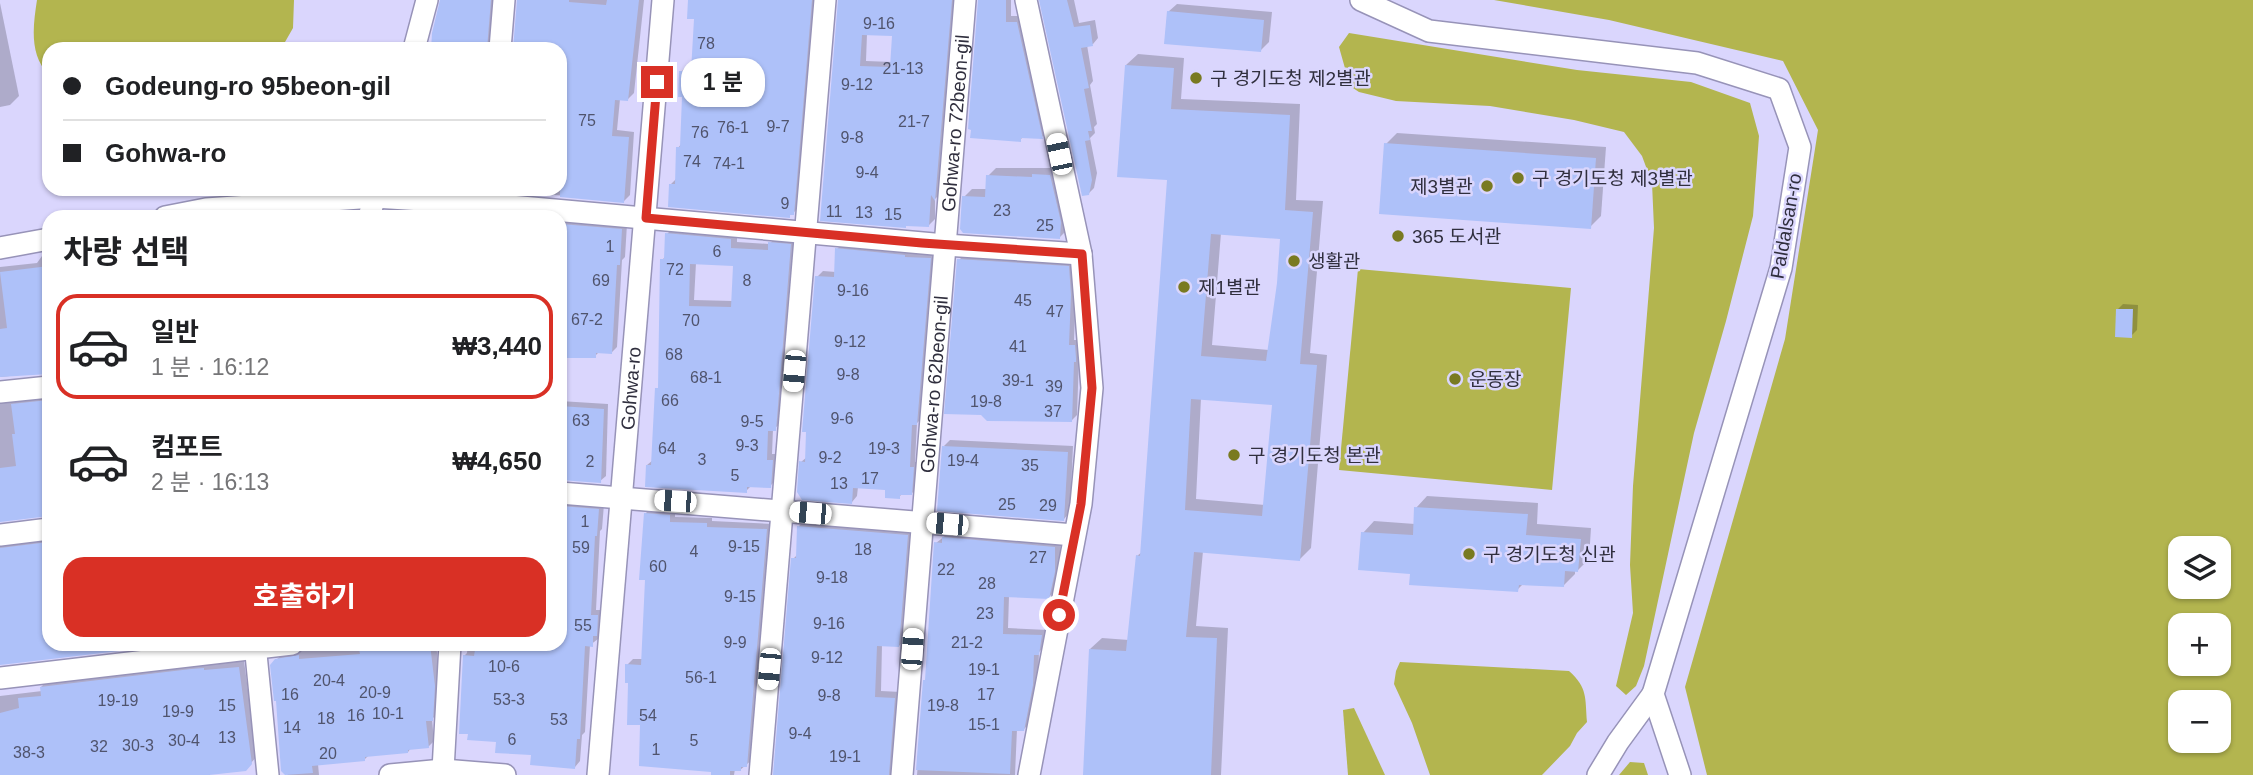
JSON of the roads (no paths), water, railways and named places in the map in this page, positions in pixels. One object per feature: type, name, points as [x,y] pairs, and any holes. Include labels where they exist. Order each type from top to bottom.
[{"type":"street","points":[[416,42],[427,0]]},
{"type":"street","points":[[501,42],[504,0]]},
{"type":"street","name":"Gohwa-ro","points":[[598,775],[663,0]]},
{"type":"street","points":[[760,775],[825,0]]},
{"type":"street","name":"Gohwa-ro 72beon-gil","points":[[945,245],[965,0]]},
{"type":"street","points":[[1026,0],[1082,254],[1092,388],[1081,504],[1029,775]]},
{"type":"street","name":"Paldalsan-ro","points":[[1362,0],[1429,31],[1697,63],[1779,89],[1800,146],[1781,268],[1653,694]]},
{"type":"street","points":[[248,210],[373,201],[487,203],[561,210]]},
{"type":"street","points":[[567,211],[945,245],[1082,254]]},
{"type":"street","points":[[0,248],[42,240]]},
{"type":"street","name":"Gohwa-ro 62beon-gil","points":[[902,775],[945,245]]},
{"type":"street","points":[[0,392],[42,388]]},
{"type":"street","points":[[567,493],[1074,535]]},
{"type":"street","points":[[0,535],[42,530]]},
{"type":"street","points":[[0,678],[209,651]]},
{"type":"street","points":[[256,651],[268,775]]},
{"type":"street","points":[[443,770],[450,651]]},
{"type":"street","points":[[1598,775],[1653,694]]},
{"type":"street","points":[[1653,694],[1680,775]]},
{"type":"street","points":[[390,775],[443,770],[505,775]]},
{"type":"place","name":"구 경기도청 제2별관","points":[[1196,78]]},
{"type":"place","name":"구 경기도청 제3별관","points":[[1518,178]]},
{"type":"place","name":"제3별관","points":[[1487,186]]},
{"type":"place","name":"365 도서관","points":[[1398,236]]},
{"type":"place","name":"생활관","points":[[1294,261]]},
{"type":"place","name":"제1별관","points":[[1184,287]]},
{"type":"place","name":"운동장","points":[[1455,379]]},
{"type":"place","name":"구 경기도청 본관","points":[[1234,455]]},
{"type":"place","name":"구 경기도청 신관","points":[[1469,554]]}]
